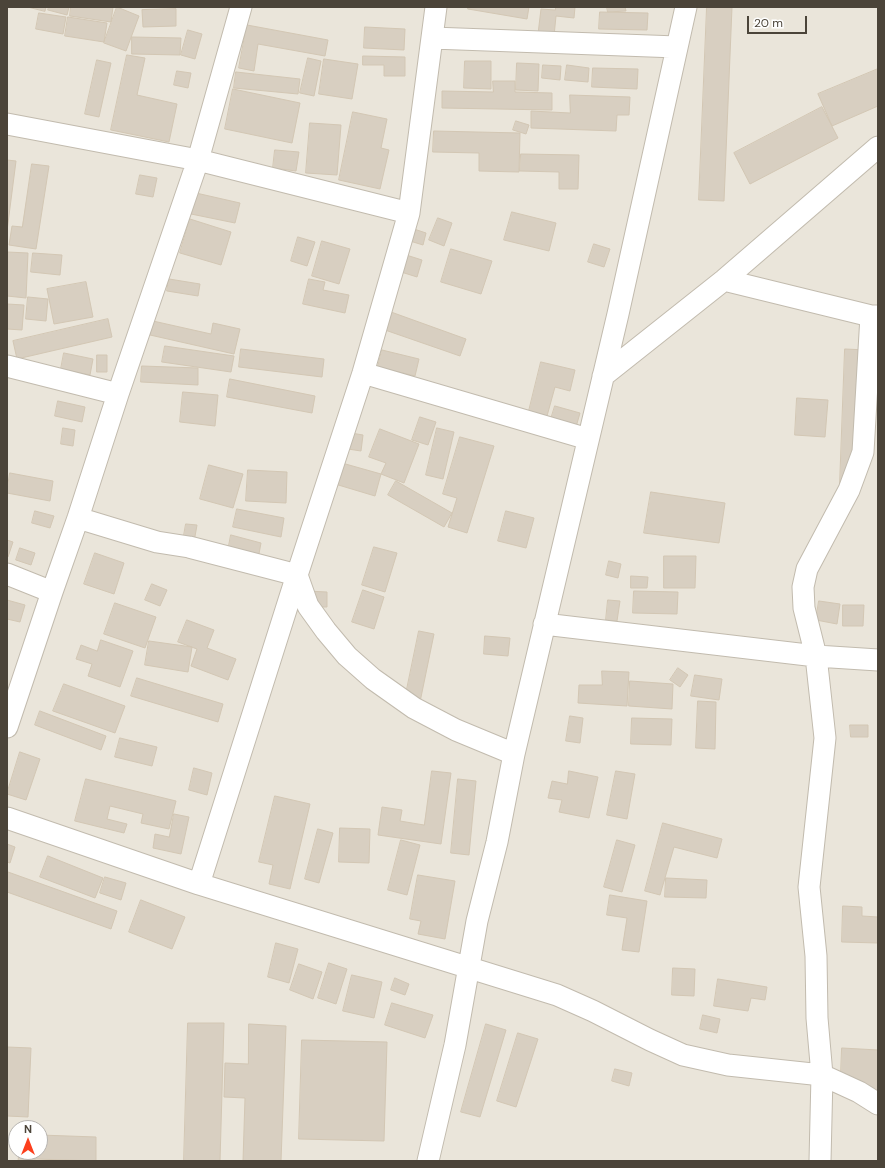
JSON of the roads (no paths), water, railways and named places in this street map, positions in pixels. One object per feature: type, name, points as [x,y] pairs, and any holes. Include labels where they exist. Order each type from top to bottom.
[{"type":"street","points":[[7,727],[198,160],[241,7]]},
{"type":"street","points":[[200,884],[297,575],[364,373],[409,213],[436,7]]},
{"type":"street","points":[[428,1161],[455,1045],[477,922],[497,842],[514,754],[618,314],[686,7]]},
{"type":"street","points":[[432,38],[677,47]]},
{"type":"street","points":[[7,124],[198,160],[409,213]]},
{"type":"street","points":[[603,376],[724,280],[878,147]]},
{"type":"street","points":[[724,280],[874,316],[863,452],[849,490],[807,568],[803,587],[804,608],[816,656],[825,738],[809,887],[816,956],[817,1018],[822,1075],[820,1161]]},
{"type":"street","points":[[7,366],[118,394]]},
{"type":"street","points":[[364,373],[588,440]]},
{"type":"street","points":[[78,518],[157,542],[189,547],[297,575]]},
{"type":"street","points":[[7,574],[52,592]]},
{"type":"street","points":[[297,575],[308,606],[326,631],[347,656],[373,679],[414,708],[456,730],[514,754]]},
{"type":"street","points":[[544,624],[816,656],[878,660]]},
{"type":"street","points":[[7,818],[200,884],[557,995],[593,1011],[683,1056],[728,1065],[822,1075],[859,1092],[878,1104]]}]
